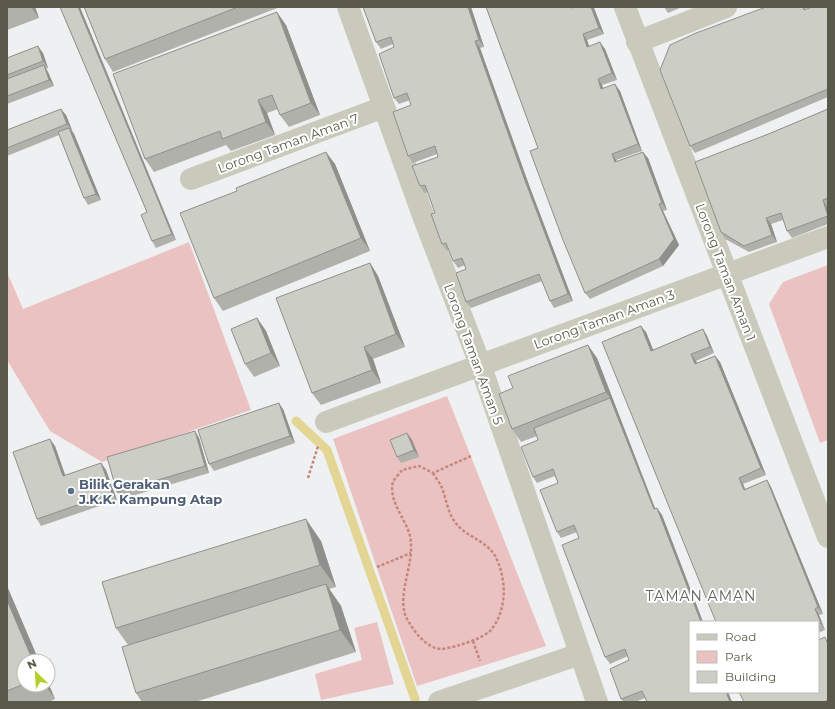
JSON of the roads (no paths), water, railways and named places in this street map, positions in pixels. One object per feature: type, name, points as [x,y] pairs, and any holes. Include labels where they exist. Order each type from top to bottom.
[{"type":"street","name":"Lorong Taman Aman 5","points":[[348,7],[480,364],[597,702]]},
{"type":"street","name":"Lorong Taman Aman 1","points":[[625,7],[637,42],[728,274],[828,537]]},
{"type":"street","points":[[637,42],[726,7]]},
{"type":"street","name":"Lorong Taman Aman 7","points":[[191,179],[384,107]]},
{"type":"street","name":"Lorong Taman Aman 3","points":[[326,422],[828,237]]},
{"type":"street","points":[[439,702],[580,654]]},
{"type":"waterway","points":[[296,421],[327,450],[415,699]]},
{"type":"place","name":"Bilik Gerakan J.K.K. Kampung Atap","points":[[71,491]]},
{"type":"district","name":"TAMAN AMAN","points":[[701,596]]}]
